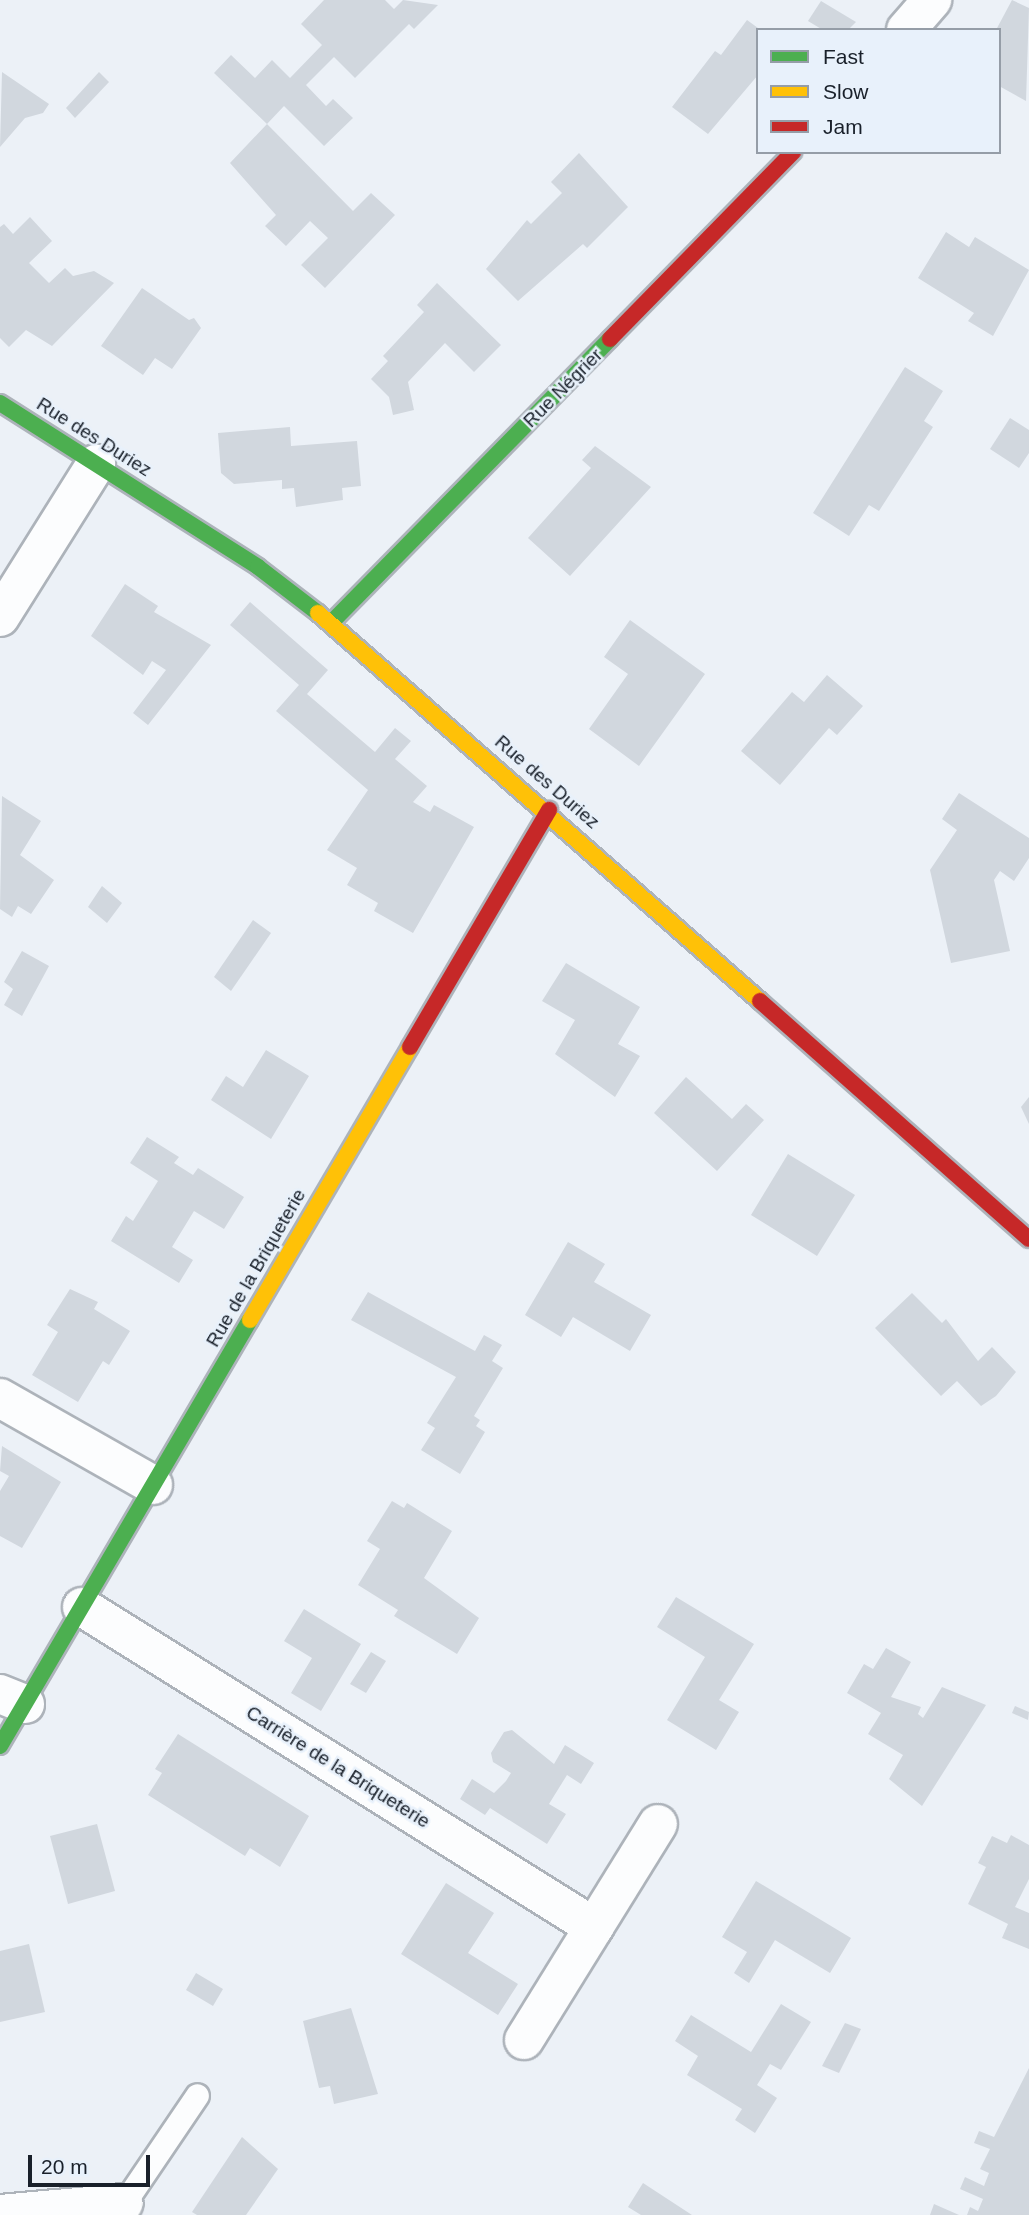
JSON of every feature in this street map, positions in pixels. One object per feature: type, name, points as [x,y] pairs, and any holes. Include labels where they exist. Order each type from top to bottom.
[{"type":"street","points":[[908,28],[932,0]]},
{"type":"street","name":"Rue Négrier","points":[[331,622],[791,154]]},
{"type":"street","name":"Rue des Duriez","points":[[0,403],[258,567],[331,622],[549,810],[1029,1239]]},
{"type":"street","points":[[0,617],[96,464]]},
{"type":"street","name":"Rue de la Briqueterie","points":[[0,1746],[12,1699],[82,1607],[549,810]]},
{"type":"street","points":[[0,1398],[153,1485]]},
{"type":"street","name":"Carrière de la Briqueterie","points":[[82,1607],[594,1927]]},
{"type":"street","points":[[524,2040],[658,1824]]},
{"type":"street","points":[[0,2214],[125,2209]]},
{"type":"lane","points":[[125,2209],[197,2095]]},
{"type":"building","points":[[324,0],[385,0],[394,9],[403,0],[438,5],[414,29],[409,24],[355,78],[334,57],[306,85],[326,106],[333,99],[353,118],[324,146],[284,106],[267,124],[214,73],[231,55],[255,78],[272,60],[290,78],[322,45],[301,24]]},
{"type":"building","points":[[1012,0],[1029,8],[1026,101],[1001,87],[1001,28],[997,28]]},
{"type":"building","points":[[821,1],[856,22],[850,28],[820,28],[808,21]]},
{"type":"building","points":[[747,20],[758,28],[756,77],[708,134],[672,107],[715,51],[721,55]]},
{"type":"building","points":[[2,72],[49,104],[43,113],[25,118],[0,147]]},
{"type":"building","points":[[99,72],[109,82],[75,118],[66,108]]},
{"type":"building","points":[[267,124],[353,211],[371,193],[395,215],[325,288],[301,265],[328,238],[310,221],[286,246],[265,226],[276,215],[230,163]]},
{"type":"building","points":[[579,153],[628,207],[587,248],[583,244],[518,301],[486,269],[527,220],[531,224],[562,193],[551,182]]},
{"type":"building","points":[[30,217],[52,241],[29,263],[49,283],[65,268],[73,276],[94,271],[114,283],[52,346],[26,330],[9,347],[0,338],[0,227],[4,224],[13,234]]},
{"type":"building","points":[[946,232],[969,247],[975,237],[1029,270],[993,336],[968,321],[974,313],[918,278]]},
{"type":"building","points":[[437,283],[501,345],[474,372],[445,343],[408,382],[414,410],[393,415],[389,397],[371,379],[388,361],[383,356],[424,312],[417,305]]},
{"type":"building","points":[[142,288],[189,320],[194,318],[201,328],[172,369],[155,358],[143,375],[101,346]]},
{"type":"building","points":[[905,367],[943,391],[924,421],[933,427],[879,511],[869,505],[849,536],[813,513]]},
{"type":"building","points":[[1010,418],[1029,430],[1029,453],[1019,468],[990,449]]},
{"type":"building","points":[[290,427],[291,446],[357,441],[361,486],[342,488],[343,500],[296,507],[294,488],[282,489],[282,480],[234,484],[221,473],[218,433]]},
{"type":"building","points":[[595,446],[651,487],[570,576],[528,538],[591,468],[582,460]]},
{"type":"building","points":[[125,584],[158,606],[154,612],[211,645],[148,725],[133,713],[166,670],[152,661],[143,675],[91,636]]},
{"type":"building","points":[[250,602],[328,670],[307,694],[375,752],[395,728],[411,741],[395,759],[427,786],[413,802],[430,812],[434,805],[474,827],[413,933],[374,911],[378,903],[347,885],[357,868],[327,850],[368,790],[276,711],[299,685],[230,625]]},
{"type":"building","points":[[630,620],[705,674],[639,766],[589,729],[628,674],[604,657]]},
{"type":"building","points":[[827,675],[863,706],[837,735],[829,728],[780,785],[741,751],[792,692],[804,702]]},
{"type":"building","points":[[959,793],[1029,838],[1029,858],[1014,881],[1000,871],[994,880],[1010,951],[951,963],[930,870],[957,830],[942,819]]},
{"type":"building","points":[[2,796],[41,821],[20,855],[54,880],[31,914],[18,906],[12,917],[0,909]]},
{"type":"building","points":[[102,886],[122,903],[107,923],[88,907]]},
{"type":"building","points":[[253,920],[271,933],[231,991],[214,977]]},
{"type":"building","points":[[22,951],[49,966],[22,1016],[4,1005],[13,989],[4,982]]},
{"type":"building","points":[[566,963],[640,1007],[618,1044],[640,1056],[615,1097],[555,1054],[575,1020],[542,1001]]},
{"type":"building","points":[[266,1050],[309,1076],[271,1139],[211,1100],[226,1076],[243,1087]]},
{"type":"building","points":[[686,1077],[732,1119],[746,1104],[764,1120],[717,1171],[654,1113]]},
{"type":"building","points":[[1029,1097],[1029,1124],[1021,1107]]},
{"type":"building","points":[[147,1137],[179,1157],[174,1163],[193,1175],[198,1168],[244,1197],[224,1229],[194,1211],[172,1247],[193,1260],[179,1283],[111,1241],[126,1216],[133,1221],[158,1181],[130,1163]]},
{"type":"building","points":[[788,1154],[855,1195],[817,1256],[751,1215]]},
{"type":"building","points":[[568,1242],[605,1264],[594,1282],[651,1315],[630,1351],[573,1317],[561,1337],[525,1315]]},
{"type":"building","points":[[70,1289],[98,1302],[94,1309],[130,1331],[109,1365],[103,1361],[78,1402],[32,1375],[58,1332],[47,1325]]},
{"type":"building","points":[[368,1292],[475,1351],[484,1335],[502,1345],[492,1361],[503,1368],[474,1416],[480,1420],[476,1426],[485,1432],[460,1474],[421,1450],[435,1428],[427,1423],[456,1377],[351,1320]]},
{"type":"building","points":[[912,1293],[942,1323],[946,1319],[978,1361],[992,1347],[1016,1372],[996,1396],[981,1406],[957,1381],[941,1396],[875,1328]]},
{"type":"building","points":[[2,1446],[61,1482],[22,1548],[0,1536],[0,1491],[9,1476],[0,1471]]},
{"type":"building","points":[[392,1501],[404,1508],[407,1503],[452,1531],[424,1578],[479,1618],[457,1654],[394,1616],[398,1610],[358,1585],[380,1549],[367,1541]]},
{"type":"building","points":[[676,1597],[754,1644],[719,1700],[739,1712],[716,1750],[667,1720],[705,1657],[657,1627]]},
{"type":"building","points":[[304,1609],[361,1644],[321,1711],[291,1693],[312,1658],[284,1641]]},
{"type":"building","points":[[886,1648],[911,1662],[891,1697],[921,1707],[918,1714],[923,1718],[942,1687],[986,1705],[922,1806],[889,1779],[903,1755],[868,1734],[881,1713],[847,1693],[864,1664],[873,1669]]},
{"type":"building","points":[[371,1652],[386,1661],[366,1693],[350,1684]]},
{"type":"building","points":[[1015,1706],[1029,1712],[1028,1720],[1012,1713]]},
{"type":"building","points":[[512,1730],[554,1764],[565,1745],[594,1763],[581,1784],[567,1775],[549,1804],[566,1814],[547,1844],[490,1808],[485,1815],[460,1799],[472,1779],[494,1793],[506,1781],[511,1773],[493,1762],[491,1753],[504,1732]]},
{"type":"building","points":[[178,1734],[309,1816],[280,1867],[250,1848],[245,1856],[148,1795],[162,1773],[155,1769]]},
{"type":"building","points":[[97,1824],[115,1891],[68,1904],[50,1836]]},
{"type":"building","points":[[1011,1835],[1029,1845],[1029,1879],[1015,1907],[1029,1913],[1029,1949],[1002,1938],[1008,1924],[968,1904],[986,1867],[978,1863],[992,1836],[1007,1843]]},
{"type":"building","points":[[756,1881],[851,1938],[830,1973],[775,1940],[749,1983],[734,1973],[747,1952],[722,1937]]},
{"type":"building","points":[[446,1883],[494,1913],[468,1953],[518,1984],[498,2015],[401,1954]]},
{"type":"building","points":[[29,1944],[45,2012],[0,2022],[0,1951]]},
{"type":"building","points":[[196,1973],[223,1989],[213,2006],[186,1990]]},
{"type":"building","points":[[781,2004],[811,2022],[781,2070],[770,2064],[757,2085],[777,2098],[755,2133],[735,2120],[742,2109],[687,2075],[698,2056],[675,2041],[691,2015],[751,2052]]},
{"type":"building","points":[[351,2008],[378,2094],[334,2104],[330,2086],[319,2088],[303,2021]]},
{"type":"building","points":[[845,2023],[861,2029],[839,2073],[822,2066]]},
{"type":"building","points":[[1029,2068],[1029,2215],[967,2215],[970,2207],[978,2211],[983,2199],[960,2189],[965,2177],[984,2186],[989,2173],[980,2169],[990,2149],[974,2143],[979,2131],[994,2137]]},
{"type":"building","points":[[242,2137],[278,2169],[246,2215],[197,2215],[192,2212]]},
{"type":"building","points":[[643,2183],[692,2215],[641,2215],[628,2207]]},
{"type":"building","points":[[934,2204],[959,2215],[930,2215]]},
{"type":"traffic: fast","points":[[331,623],[610,339]]},
{"type":"traffic: fast","points":[[0,403],[258,567],[318,613]]},
{"type":"traffic: fast","points":[[0,1746],[250,1320]]},
{"type":"traffic: slow","points":[[318,613],[760,1001]]},
{"type":"traffic: slow","points":[[250,1320],[410,1047]]},
{"type":"traffic: jam","points":[[610,339],[791,154]]},
{"type":"traffic: jam","points":[[410,1047],[549,810]]},
{"type":"traffic: jam","points":[[760,1001],[1029,1239]]}]
